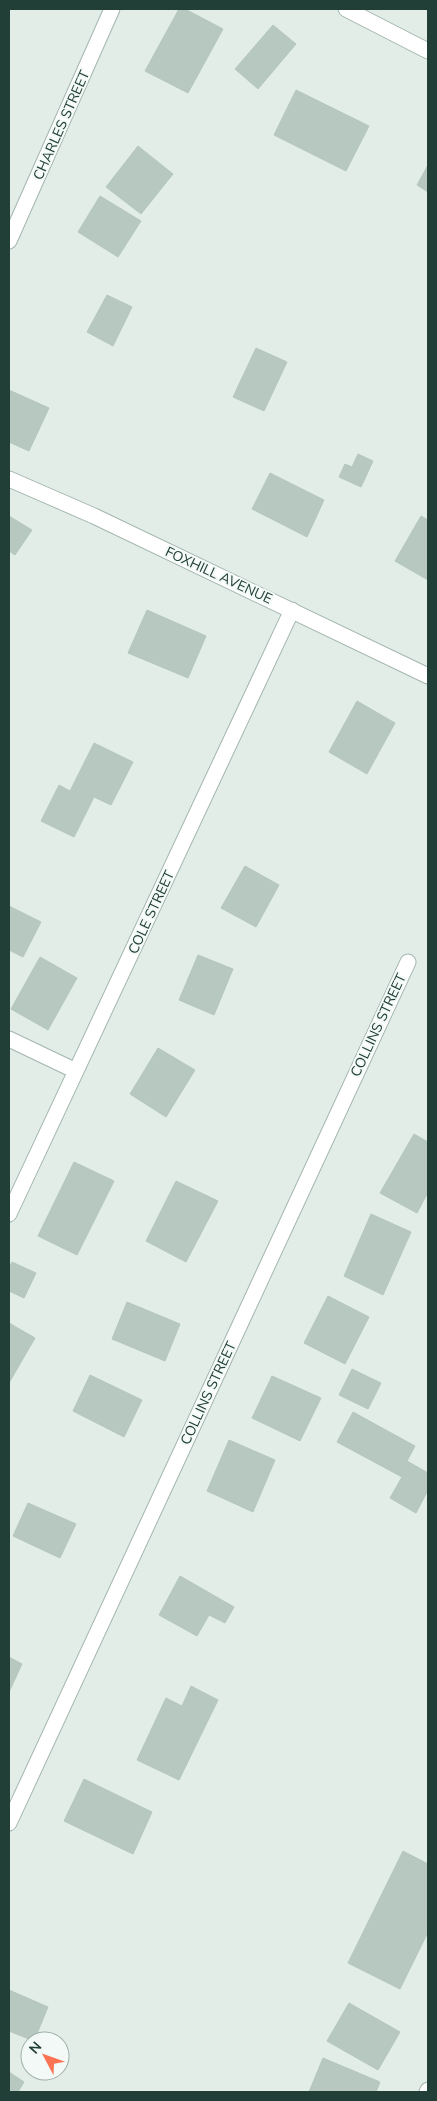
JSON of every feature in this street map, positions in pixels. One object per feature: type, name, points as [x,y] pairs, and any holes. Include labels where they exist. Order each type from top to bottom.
[{"type":"street","name":"CHARLES STREET","points":[[9,241],[112,9]]},
{"type":"street","points":[[346,9],[428,51]]},
{"type":"street","name":"FOXHILL AVENUE","points":[[9,479],[103,521],[428,676]]},
{"type":"street","name":"COLE STREET","points":[[9,1214],[292,610]]},
{"type":"street","name":"COLLINS STREET","points":[[9,1823],[408,962]]},
{"type":"street","points":[[9,1039],[76,1070]]},
{"type":"building","points":[[179,9],[185,9],[223,29],[188,93],[145,71]]},
{"type":"building","points":[[273,25],[296,44],[258,89],[235,69]]},
{"type":"building","points":[[296,90],[369,126],[346,171],[274,135]]},
{"type":"building","points":[[138,146],[173,174],[141,214],[106,187]]},
{"type":"building","points":[[428,165],[428,192],[417,185]]},
{"type":"building","points":[[100,196],[141,221],[118,257],[78,232]]},
{"type":"building","points":[[107,295],[132,307],[113,346],[87,332]]},
{"type":"building","points":[[256,348],[287,362],[264,411],[233,397]]},
{"type":"building","points":[[9,390],[49,408],[29,451],[9,442]]},
{"type":"building","points":[[358,454],[373,461],[361,487],[339,477],[345,464],[352,467]]},
{"type":"building","points":[[270,473],[324,500],[307,537],[252,509]]},
{"type":"building","points":[[9,516],[32,530],[15,555],[9,551]]},
{"type":"building","points":[[421,516],[428,520],[428,580],[395,561]]},
{"type":"building","points":[[147,610],[206,636],[188,678],[128,653]]},
{"type":"building","points":[[357,701],[395,723],[367,774],[329,752]]},
{"type":"building","points":[[94,743],[133,762],[111,805],[94,797],[74,837],[41,821],[59,785],[70,791]]},
{"type":"building","points":[[245,866],[279,885],[256,927],[221,908]]},
{"type":"building","points":[[9,906],[41,922],[23,957],[9,950]]},
{"type":"building","points":[[198,955],[233,969],[214,1015],[179,1000]]},
{"type":"building","points":[[40,957],[77,978],[48,1030],[11,1009]]},
{"type":"building","points":[[158,1048],[195,1070],[166,1117],[130,1094]]},
{"type":"building","points":[[414,1134],[428,1142],[428,1192],[417,1213],[380,1193]]},
{"type":"building","points":[[74,1162],[114,1181],[77,1255],[38,1236]]},
{"type":"building","points":[[176,1181],[218,1201],[186,1262],[146,1241]]},
{"type":"building","points":[[371,1214],[411,1232],[383,1295],[344,1276]]},
{"type":"building","points":[[12,1262],[36,1273],[24,1298],[9,1291],[9,1268]]},
{"type":"building","points":[[328,1296],[369,1317],[345,1364],[304,1343]]},
{"type":"building","points":[[127,1302],[180,1324],[165,1361],[112,1339]]},
{"type":"building","points":[[9,1323],[35,1338],[9,1383]]},
{"type":"building","points":[[352,1369],[381,1383],[368,1409],[339,1395]]},
{"type":"building","points":[[90,1375],[142,1400],[124,1437],[73,1411]]},
{"type":"building","points":[[272,1376],[321,1398],[300,1441],[252,1418]]},
{"type":"building","points":[[353,1412],[415,1446],[407,1461],[428,1473],[428,1490],[416,1513],[390,1498],[402,1477],[337,1442]]},
{"type":"building","points":[[229,1440],[275,1460],[253,1512],[207,1491]]},
{"type":"building","points":[[28,1503],[76,1524],[60,1558],[13,1536]]},
{"type":"building","points":[[180,1576],[234,1607],[225,1623],[209,1615],[197,1636],[159,1615]]},
{"type":"building","points":[[9,1657],[22,1664],[9,1692]]},
{"type":"building","points":[[191,1686],[218,1700],[179,1780],[137,1760],[166,1698],[182,1706]]},
{"type":"building","points":[[84,1779],[152,1812],[133,1854],[64,1821]]},
{"type":"building","points":[[403,1851],[428,1864],[428,1932],[400,1989],[348,1963]]},
{"type":"building","points":[[9,1990],[48,2007],[38,2031],[20,2031],[20,2035],[9,2031]]},
{"type":"building","points":[[349,2003],[400,2032],[378,2070],[327,2041]]},
{"type":"building","points":[[323,2058],[380,2082],[376,2092],[309,2092]]},
{"type":"building","points":[[9,2072],[24,2082],[18,2092],[9,2092]]}]
